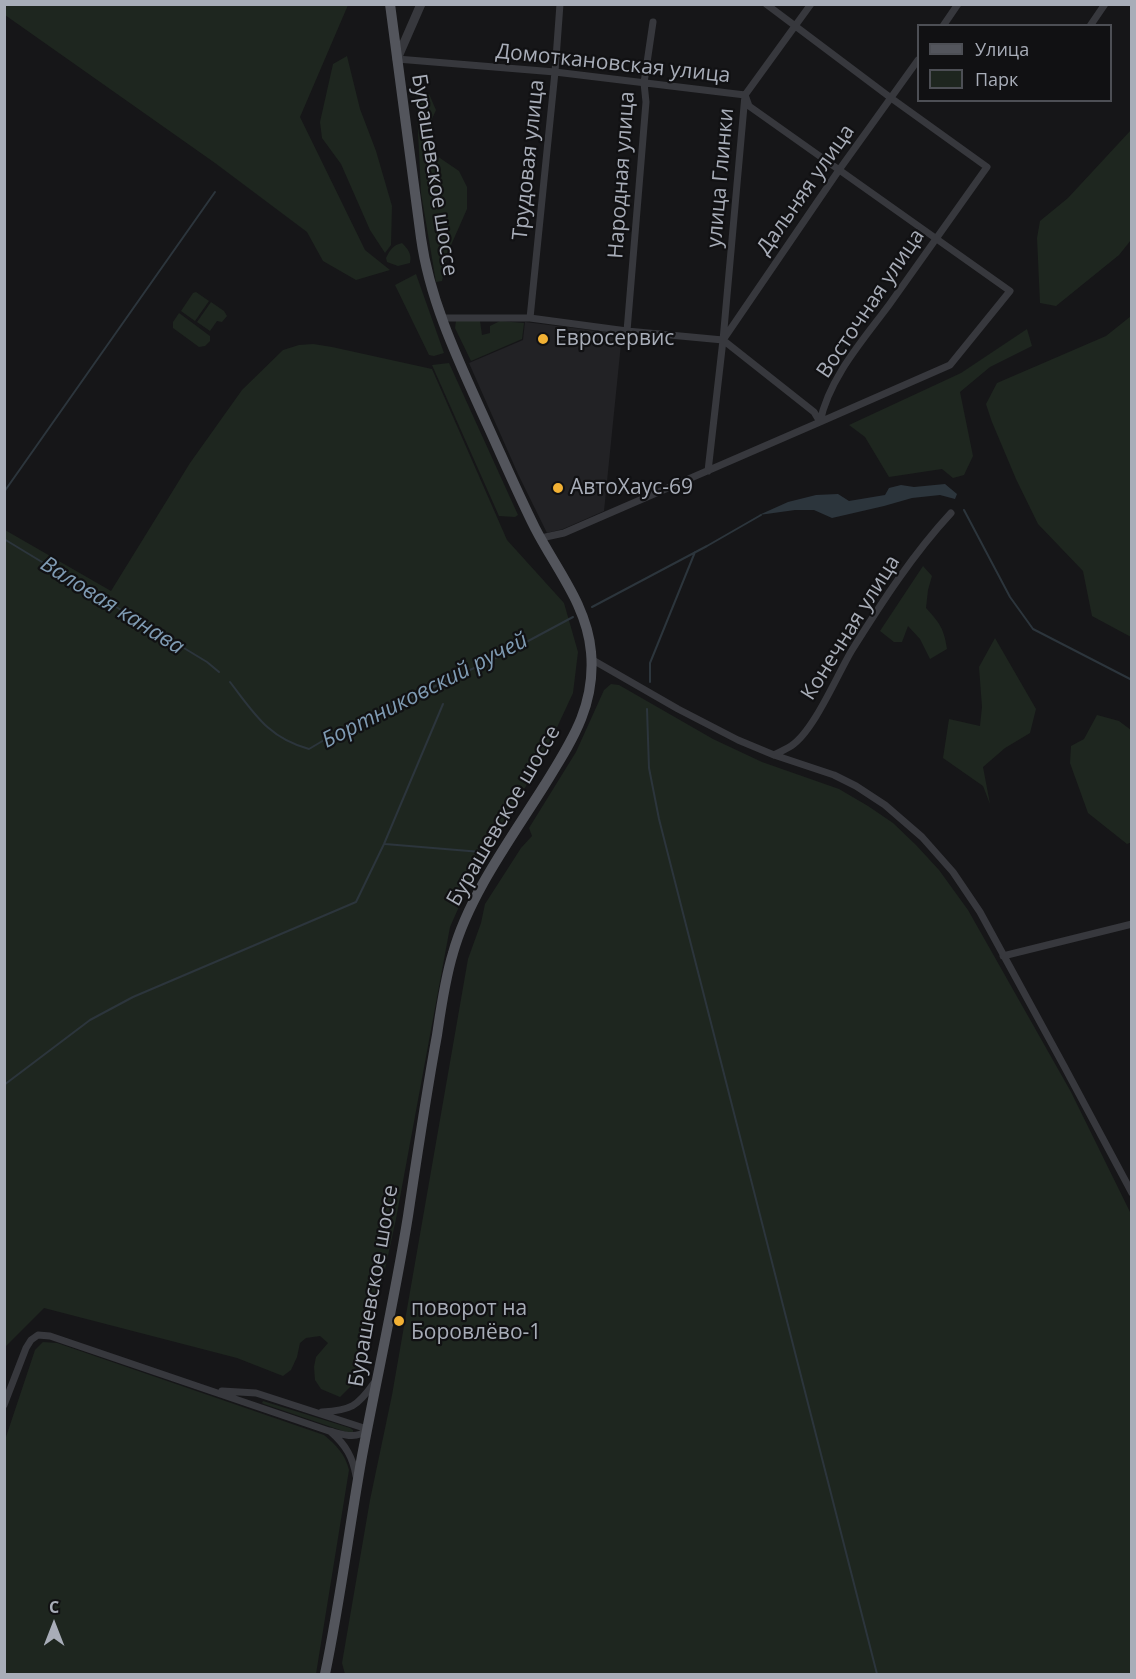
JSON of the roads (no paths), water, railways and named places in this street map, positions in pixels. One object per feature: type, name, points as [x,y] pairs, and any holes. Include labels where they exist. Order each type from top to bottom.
[{"type":"main road","name":"Бурашевское шоссе","points":[[326,1674],[357,1484],[402,1249],[420,1129],[453,952],[460,930],[481,887],[577,731],[588,696],[591,677],[588,633],[583,615],[541,538],[476,399],[442,318],[426,267],[390,4]]},
{"type":"street","points":[[397,59],[421,4]]},
{"type":"street","name":"Трудовая улица","points":[[530,318],[560,4]]},
{"type":"street","points":[[766,4],[891,98]]},
{"type":"street","name":"улица Глинки","points":[[708,471],[746,95],[811,4]]},
{"type":"street","points":[[944,24],[958,4]]},
{"type":"street","points":[[1091,24],[1105,4]]},
{"type":"street","name":"Народная улица","points":[[627,331],[646,102],[644,83],[653,22]]},
{"type":"street","name":"Домоткановская улица","points":[[397,59],[555,72],[746,95],[749,106],[1010,291],[950,365],[820,422]]},
{"type":"street","name":"Дальняя улица","points":[[723,340],[917,61]]},
{"type":"street","name":"Восточная улица","points":[[820,422],[835,382],[987,167],[891,98]]},
{"type":"street","points":[[442,318],[530,318],[627,331],[723,340],[814,412],[820,422],[564,533],[541,538]]},
{"type":"street","name":"Конечная улица","points":[[774,754],[792,745],[815,717],[852,652],[897,581],[935,530],[951,513]]},
{"type":"street","points":[[591,659],[678,709],[738,740],[827,772],[856,786],[885,805],[908,825],[953,872],[980,912],[1131,1193]]},
{"type":"street","points":[[1004,956],[1131,924]]},
{"type":"street","points":[[4,1405],[26,1348],[38,1335],[50,1336],[329,1431],[350,1436],[363,1434],[367,1429],[256,1392],[213,1390]]},
{"type":"street","points":[[319,1413],[354,1406],[377,1378]]},
{"type":"street","points":[[329,1431],[339,1439],[351,1456],[357,1484]]},
{"type":"waterway","points":[[4,492],[215,192]]},
{"type":"waterway","name":"Бортниковский ручей","points":[[964,510],[1010,597],[1033,629],[1132,680]]},
{"type":"waterway","name":"Бортниковский ручей","points":[[592,607],[761,515]]},
{"type":"waterway","name":"Валовая канава","points":[[4,539],[207,662],[219,672]]},
{"type":"waterway","points":[[650,682],[650,663],[695,552]]},
{"type":"waterway","name":"Бортниковский ручей","points":[[230,682],[255,714],[272,731],[309,749],[341,730],[502,655],[573,617]]},
{"type":"waterway","points":[[4,1085],[90,1020],[133,997],[356,902],[384,844],[443,704]]},
{"type":"waterway","points":[[647,709],[649,768],[659,819],[877,1674]]},
{"type":"waterway","points":[[385,844],[481,852]]},
{"type":"place","name":"Евросервис","points":[[543,339]]},
{"type":"place","name":"АвтоХаус-69","points":[[558,488]]},
{"type":"place","name":"поворот на Боровлёво-1","points":[[399,1321]]}]
